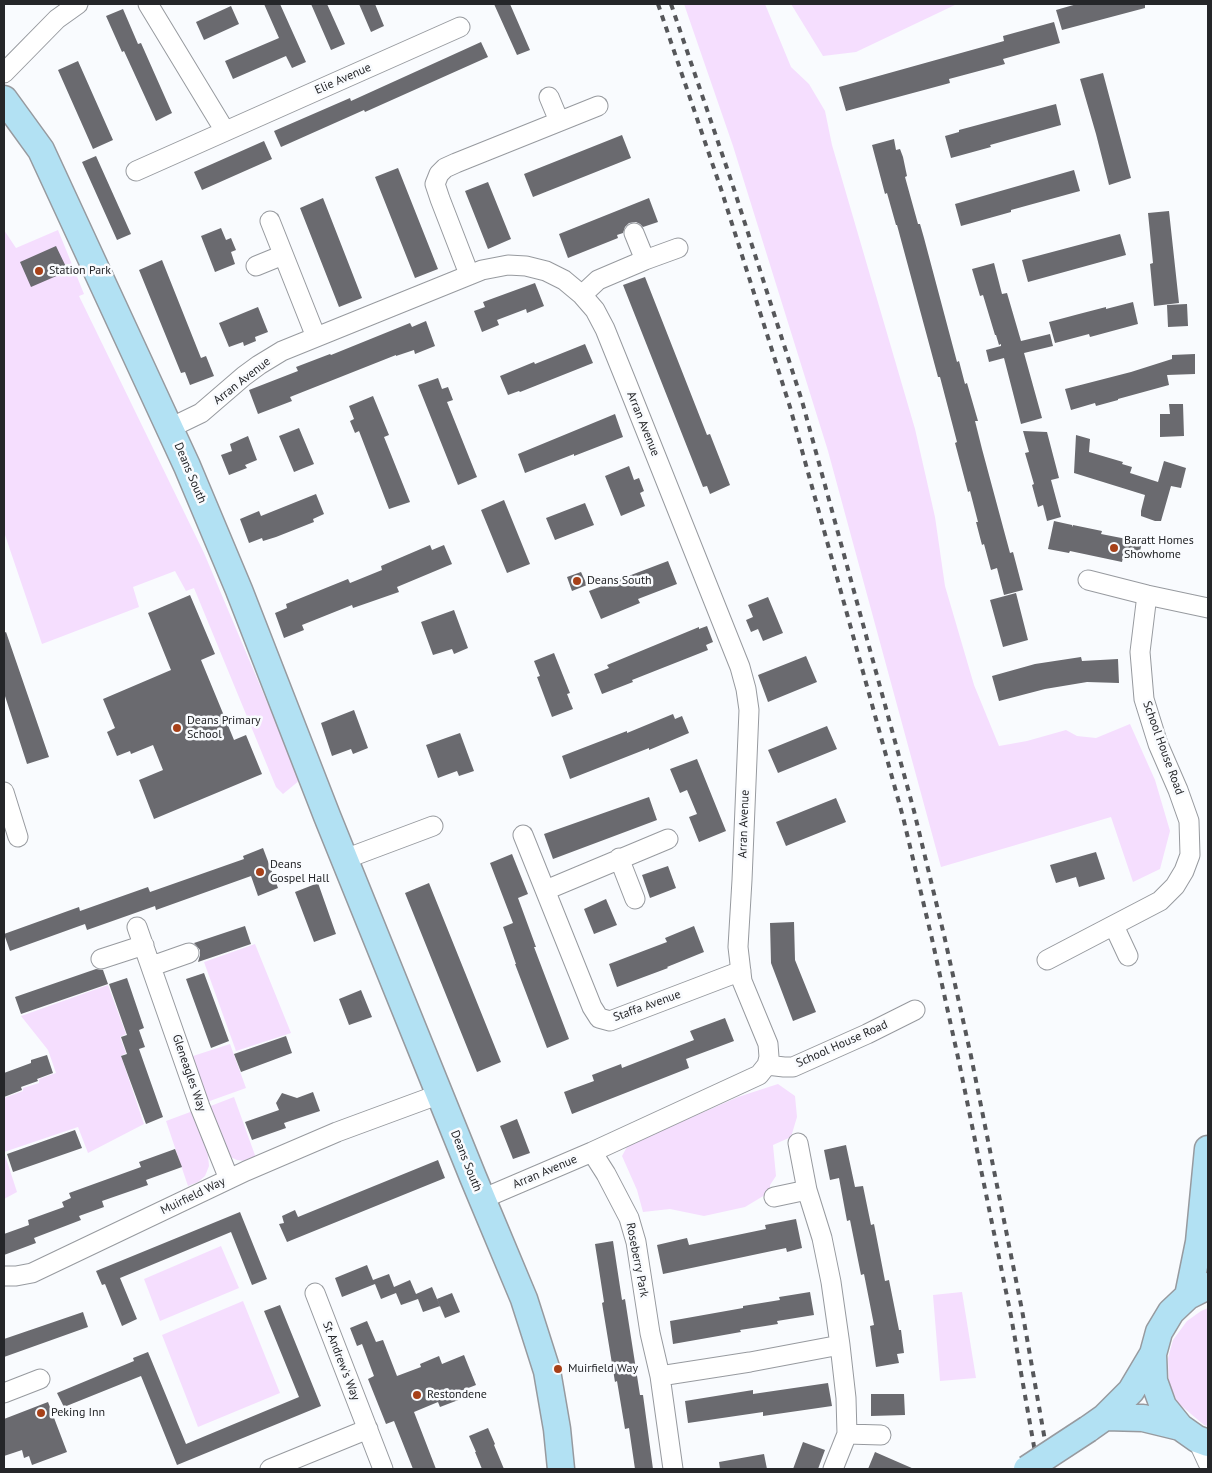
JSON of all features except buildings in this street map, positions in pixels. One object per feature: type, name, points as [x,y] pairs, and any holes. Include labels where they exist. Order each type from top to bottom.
[{"type":"street","points":[[4,73],[57,19],[78,4]]},
{"type":"street","points":[[148,4],[225,131]]},
{"type":"street","name":"Elie Avenue","points":[[136,170],[460,27]]},
{"type":"street","points":[[550,97],[559,121]]},
{"type":"street","name":"Deans South","points":[[4,99],[41,150],[170,428],[239,590],[325,810],[524,1299],[547,1370],[557,1429],[561,1469]]},
{"type":"street","points":[[469,274],[437,191],[435,184],[439,174],[445,168],[456,163],[598,106]]},
{"type":"street","points":[[270,221],[316,336]]},
{"type":"street","points":[[634,233],[645,260]]},
{"type":"street","points":[[582,295],[598,280],[678,248]]},
{"type":"street","points":[[256,266],[283,255]]},
{"type":"street","name":"Arran Avenue","points":[[170,428],[201,413],[244,376],[282,352],[316,336],[469,274],[495,267],[508,265],[526,266],[546,271],[564,280],[582,295],[595,310],[608,338],[740,667],[746,689],[749,710],[738,947],[742,981],[768,1044],[769,1057],[767,1065],[759,1075],[592,1152],[482,1199]]},
{"type":"street","points":[[1088,580],[1208,608]]},
{"type":"street","name":"School House Road","points":[[1048,960],[1160,901],[1175,886],[1184,871],[1190,855],[1189,821],[1158,744],[1144,699],[1140,652],[1148,595]]},
{"type":"street","points":[[4,792],[18,837]]},
{"type":"street","points":[[345,859],[433,826]]},
{"type":"street","name":"Staffa Avenue","points":[[523,835],[592,1006],[599,1018],[610,1021],[741,971]]},
{"type":"street","points":[[546,890],[668,839]]},
{"type":"street","points":[[619,858],[636,899]]},
{"type":"street","name":"Gleneagles Way","points":[[137,926],[200,1107],[229,1179]]},
{"type":"street","points":[[1114,926],[1128,956]]},
{"type":"street","points":[[102,959],[144,945]]},
{"type":"street","points":[[152,966],[189,953]]},
{"type":"street","name":"School House Road","points":[[767,1065],[792,1067],[867,1034],[915,1010]]},
{"type":"street","name":"Muirfield Way","points":[[4,1276],[32,1273],[229,1179],[337,1132],[440,1094]]},
{"type":"street","points":[[798,1143],[807,1190],[822,1238],[831,1282],[846,1398],[847,1434],[833,1469]]},
{"type":"street","points":[[1027,1469],[1096,1423],[1130,1391],[1153,1354],[1159,1332],[1171,1312],[1198,1291],[1199,1242],[1208,1149]]},
{"type":"street","name":"Roseberry Park","points":[[592,1152],[606,1174],[628,1218],[636,1242],[650,1333],[660,1376],[673,1469]]},
{"type":"street","points":[[774,1197],[807,1190]]},
{"type":"street","points":[[1202,1206],[1208,1233]]},
{"type":"street","name":"St Andrew's Way","points":[[315,1293],[383,1469]]},
{"type":"street","points":[[660,1376],[840,1345]]},
{"type":"street","points":[[1153,1354],[1154,1381],[1163,1406],[1195,1436],[1208,1463]]},
{"type":"street","points":[[4,1393],[40,1379]]},
{"type":"street","points":[[1096,1423],[1143,1418],[1195,1436]]},
{"type":"street","points":[[270,1469],[368,1429]]},
{"type":"street","points":[[847,1434],[881,1435]]},
{"type":"shaded area","points":[[684,4],[765,4],[791,67],[809,84],[825,111],[832,145],[915,429],[935,517],[945,586],[974,685],[999,746],[1027,741],[1066,730],[1077,736],[1096,738],[1130,724],[1155,780],[1170,831],[1160,869],[1133,882],[1111,817],[941,867],[828,451],[733,146]]},
{"type":"shaded area","points":[[791,4],[957,4],[856,52],[823,56]]},
{"type":"shaded area","points":[[4,230],[16,248],[58,230],[84,294],[79,296],[204,553],[300,780],[283,794],[276,787],[194,588],[186,591],[175,571],[133,587],[139,607],[42,644],[4,532]]},
{"type":"shaded area","points":[[255,944],[291,1033],[236,1051],[204,962]]},
{"type":"shaded area","points":[[108,985],[126,1034],[120,1037],[126,1053],[121,1056],[144,1124],[88,1153],[78,1127],[4,1152],[4,1098],[23,1091],[23,1088],[39,1083],[39,1079],[56,1073],[48,1050],[21,1016]]},
{"type":"shaded area","points":[[230,1044],[246,1088],[207,1102],[190,1057]]},
{"type":"shaded area","points":[[778,1084],[795,1096],[797,1117],[791,1137],[773,1145],[776,1176],[770,1185],[770,1192],[745,1207],[704,1216],[670,1209],[643,1212],[637,1190],[622,1156],[628,1145],[738,1097]]},
{"type":"shaded area","points":[[234,1097],[256,1158],[244,1161],[228,1156],[208,1107]]},
{"type":"shaded area","points":[[193,1111],[208,1155],[209,1166],[205,1176],[198,1182],[188,1186],[166,1121]]},
{"type":"shaded area","points":[[4,1152],[17,1192],[4,1199]]},
{"type":"shaded area","points":[[221,1246],[239,1288],[160,1321],[144,1279]]},
{"type":"shaded area","points":[[962,1292],[976,1378],[940,1381],[933,1295]]},
{"type":"shaded area","points":[[243,1301],[280,1393],[198,1427],[162,1335]]},
{"type":"shaded area","points":[[1208,1308],[1208,1426],[1204,1425],[1178,1403],[1169,1383],[1168,1358],[1173,1340],[1187,1321]]},
{"type":"railway","points":[[658,4],[721,189],[790,407],[903,817],[959,1062],[1011,1316],[1038,1469]]},
{"type":"railway","points":[[671,4],[732,183],[802,401],[914,811],[971,1056],[1022,1310],[1050,1469]]},
{"type":"place","name":"Station Park","points":[[39,271]]},
{"type":"place","name":"Baratt Homes Showhome","points":[[1114,548]]},
{"type":"place","name":"Deans South","points":[[577,581]]},
{"type":"place","name":"Deans Primary School","points":[[177,728]]},
{"type":"place","name":"Deans Gospel Hall","points":[[260,872]]},
{"type":"place","name":"Muirfield Way","points":[[558,1369]]},
{"type":"place","name":"Restondene","points":[[417,1395]]},
{"type":"place","name":"Peking Inn","points":[[41,1413]]}]
